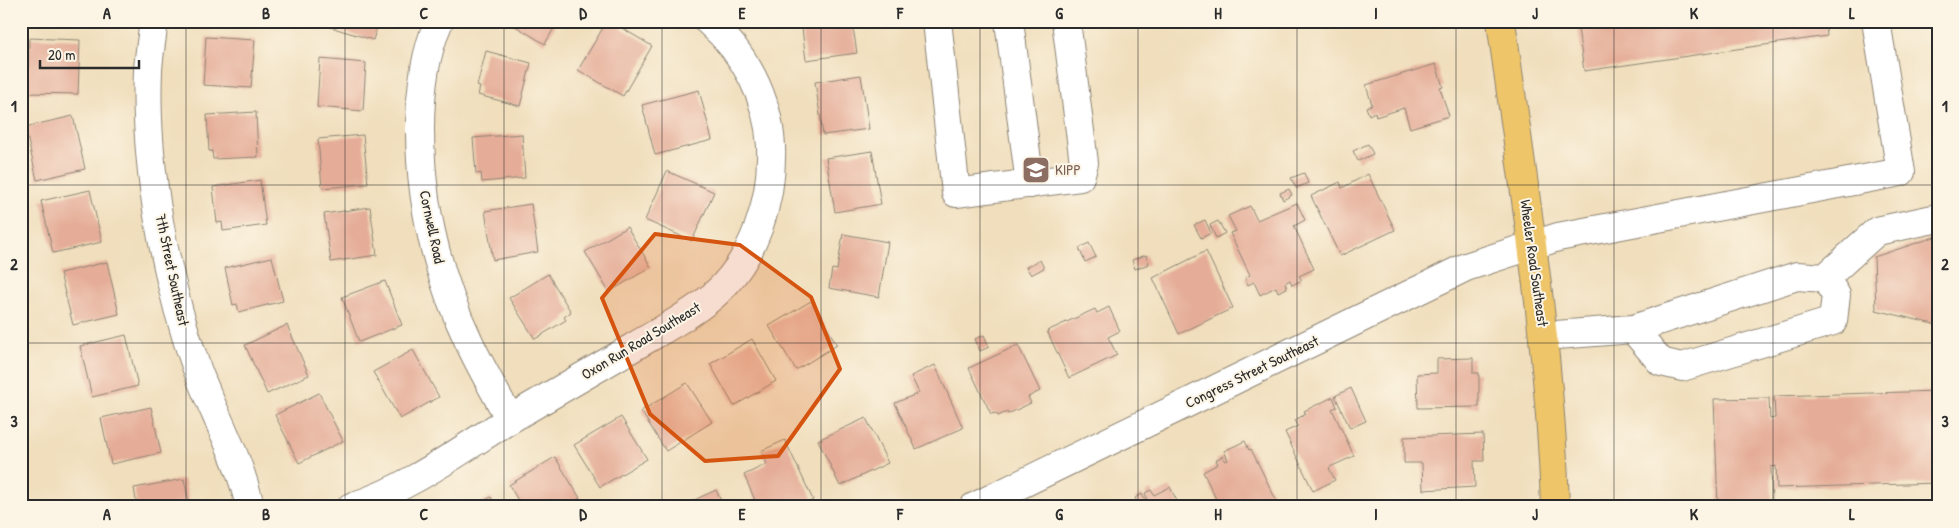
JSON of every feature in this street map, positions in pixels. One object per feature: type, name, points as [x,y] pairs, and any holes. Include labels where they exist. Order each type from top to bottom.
[{"type":"main road","name":"Wheeler Road Southeast","points":[[1501,21],[1544,336],[1552,419],[1555,507]]},
{"type":"street","name":"7th Street Southeast","points":[[154,21],[148,69],[149,126],[163,241],[184,328],[209,399],[240,470],[250,507]]},
{"type":"street","name":"Cornwell Road","points":[[440,21],[426,59],[422,85],[420,146],[428,222],[441,271],[458,319],[510,419]]},
{"type":"street","name":"Oxon Run Road Southeast","points":[[351,507],[409,483],[510,419],[680,320],[703,304],[722,286],[751,244],[762,218],[769,186],[771,155],[768,125],[760,96],[748,69],[731,44],[708,21]]},
{"type":"street","points":[[936,21],[956,193],[1080,177],[1084,163],[1066,21]]},
{"type":"street","points":[[1010,21],[1030,184]]},
{"type":"street","name":"Congress Street Southeast","points":[[974,507],[1466,267],[1532,244],[1583,232],[1901,172],[1876,21]]},
{"type":"street","points":[[1544,336],[1633,329],[1797,276],[1825,278],[1877,231],[1938,218]]},
{"type":"street","points":[[1633,329],[1661,362],[1682,368],[1833,321],[1836,296],[1825,278]]},
{"type":"highlighted area","points":[[655,234],[740,245],[811,297],[840,369],[778,456],[705,461],[650,414],[602,298]]},
{"type":"building","points":[[332,21],[379,21],[373,40],[330,27]]},
{"type":"building","points":[[507,21],[558,21],[545,44]]},
{"type":"building","points":[[607,21],[652,46],[623,96],[578,70]]},
{"type":"building","points":[[801,21],[852,21],[857,53],[806,60]]},
{"type":"building","points":[[1577,21],[1825,21],[1827,36],[1584,71]]},
{"type":"building","points":[[206,37],[255,40],[251,88],[203,85]]},
{"type":"building","points":[[29,38],[80,40],[78,94],[27,93]]},
{"type":"building","points":[[486,51],[531,63],[520,106],[478,95],[480,87],[477,86]]},
{"type":"building","points":[[320,59],[366,63],[363,111],[317,107]]},
{"type":"building","points":[[1436,64],[1443,87],[1440,88],[1449,116],[1410,128],[1404,108],[1376,117],[1375,112],[1369,115],[1366,107],[1372,105],[1366,85]]},
{"type":"building","points":[[861,75],[869,129],[823,135],[815,82]]},
{"type":"building","points":[[699,90],[712,140],[655,155],[642,105]]},
{"type":"building","points":[[256,112],[258,157],[213,159],[212,151],[209,151],[207,115]]},
{"type":"building","points":[[73,116],[85,169],[37,180],[25,127]]},
{"type":"building","points":[[522,134],[525,178],[482,182],[481,173],[476,174],[473,138]]},
{"type":"building","points":[[363,135],[368,184],[322,188],[318,139]]},
{"type":"building","points":[[1368,144],[1373,154],[1358,161],[1353,151]]},
{"type":"building","points":[[872,151],[881,204],[835,212],[826,158]]},
{"type":"building","points":[[667,171],[714,192],[692,241],[645,220]]},
{"type":"building","points":[[1304,173],[1308,183],[1296,188],[1291,178]]},
{"type":"building","points":[[1368,174],[1395,230],[1340,256],[1311,196],[1340,182],[1342,188]]},
{"type":"building","points":[[260,180],[266,225],[223,231],[222,222],[217,223],[213,187]]},
{"type":"building","points":[[1289,189],[1292,195],[1283,200],[1280,193]]},
{"type":"building","points":[[90,190],[102,242],[53,253],[41,201]]},
{"type":"building","points":[[1297,203],[1305,220],[1294,226],[1314,269],[1299,276],[1302,280],[1292,285],[1290,280],[1285,283],[1287,288],[1278,292],[1276,287],[1260,295],[1254,282],[1248,285],[1245,278],[1250,275],[1230,233],[1236,231],[1228,216],[1250,206],[1257,220]]},
{"type":"building","points":[[531,204],[538,252],[493,260],[485,211]]},
{"type":"building","points":[[370,207],[377,255],[331,262],[324,214]]},
{"type":"building","points":[[1205,220],[1211,233],[1201,238],[1194,225]]},
{"type":"building","points":[[1218,221],[1225,233],[1216,238],[1210,225]]},
{"type":"building","points":[[627,227],[651,267],[609,292],[585,252]]},
{"type":"building","points":[[843,234],[888,242],[879,297],[829,288],[832,269],[837,270]]},
{"type":"building","points":[[1938,236],[1938,325],[1876,310],[1874,257]]},
{"type":"building","points":[[1089,243],[1096,257],[1085,262],[1079,248]]},
{"type":"building","points":[[1206,251],[1233,308],[1179,334],[1153,278]]},
{"type":"building","points":[[1146,255],[1149,264],[1135,269],[1132,260]]},
{"type":"building","points":[[272,257],[283,301],[239,312],[237,304],[233,305],[225,268]]},
{"type":"building","points":[[1040,260],[1044,268],[1031,275],[1026,267]]},
{"type":"building","points":[[107,262],[119,314],[73,325],[60,273]]},
{"type":"building","points":[[548,274],[571,312],[564,317],[566,320],[535,339],[509,298]]},
{"type":"building","points":[[385,281],[402,325],[359,342],[342,297]]},
{"type":"building","points":[[811,301],[837,345],[796,370],[769,326]]},
{"type":"building","points":[[1109,307],[1120,331],[1108,337],[1117,355],[1069,378],[1047,331],[1095,309],[1097,313]]},
{"type":"building","points":[[287,325],[309,375],[267,394],[245,345]]},
{"type":"building","points":[[126,335],[138,386],[92,397],[80,346]]},
{"type":"building","points":[[984,335],[989,347],[980,351],[975,339]]},
{"type":"building","points":[[752,339],[776,381],[734,406],[710,364]]},
{"type":"building","points":[[1018,345],[1040,391],[1028,397],[1031,403],[1008,414],[1007,412],[998,416],[996,413],[991,414],[969,368]]},
{"type":"building","points":[[413,350],[439,397],[400,419],[373,372]]},
{"type":"building","points":[[1473,358],[1473,373],[1479,373],[1479,407],[1418,408],[1417,374],[1437,373],[1437,359]]},
{"type":"building","points":[[935,365],[963,428],[916,449],[895,403],[919,393],[911,376]]},
{"type":"building","points":[[687,383],[712,422],[666,451],[641,411]]},
{"type":"building","points":[[1351,388],[1366,421],[1350,428],[1335,396]]},
{"type":"building","points":[[1938,391],[1938,483],[1777,488],[1776,466],[1771,467],[1772,507],[1718,507],[1714,399],[1769,398],[1770,419],[1775,418],[1774,396]]},
{"type":"building","points":[[319,393],[343,441],[299,463],[275,415]]},
{"type":"building","points":[[1333,397],[1337,407],[1332,409],[1354,456],[1330,467],[1335,480],[1313,491],[1285,432],[1298,426],[1295,420],[1306,414],[1304,411]]},
{"type":"building","points":[[151,407],[161,453],[111,464],[101,418]]},
{"type":"building","points":[[621,417],[647,459],[600,487],[574,445]]},
{"type":"building","points":[[866,418],[888,463],[840,486],[818,440]]},
{"type":"building","points":[[1483,434],[1484,461],[1474,461],[1475,487],[1423,490],[1422,463],[1404,463],[1404,437]]},
{"type":"building","points":[[785,440],[813,500],[809,502],[812,507],[758,507],[744,475],[767,464],[761,451]]},
{"type":"building","points":[[1245,441],[1249,450],[1251,449],[1277,502],[1266,507],[1251,505],[1220,507],[1203,472],[1218,464],[1216,460],[1223,456],[1225,461],[1228,460],[1224,451]]},
{"type":"building","points":[[555,457],[580,498],[566,507],[522,507],[509,485]]},
{"type":"building","points":[[184,479],[190,507],[137,507],[134,488]]},
{"type":"building","points":[[1170,487],[1180,507],[1131,507],[1138,503],[1135,498],[1142,494],[1145,500],[1147,498],[1145,493],[1151,490],[1154,495]]},
{"type":"building","points":[[716,490],[724,507],[680,507],[692,501]]},
{"type":"building","points":[[491,497],[496,507],[474,507]]},
{"type":"place","name":"KIPP","points":[[1036,170]]}]
